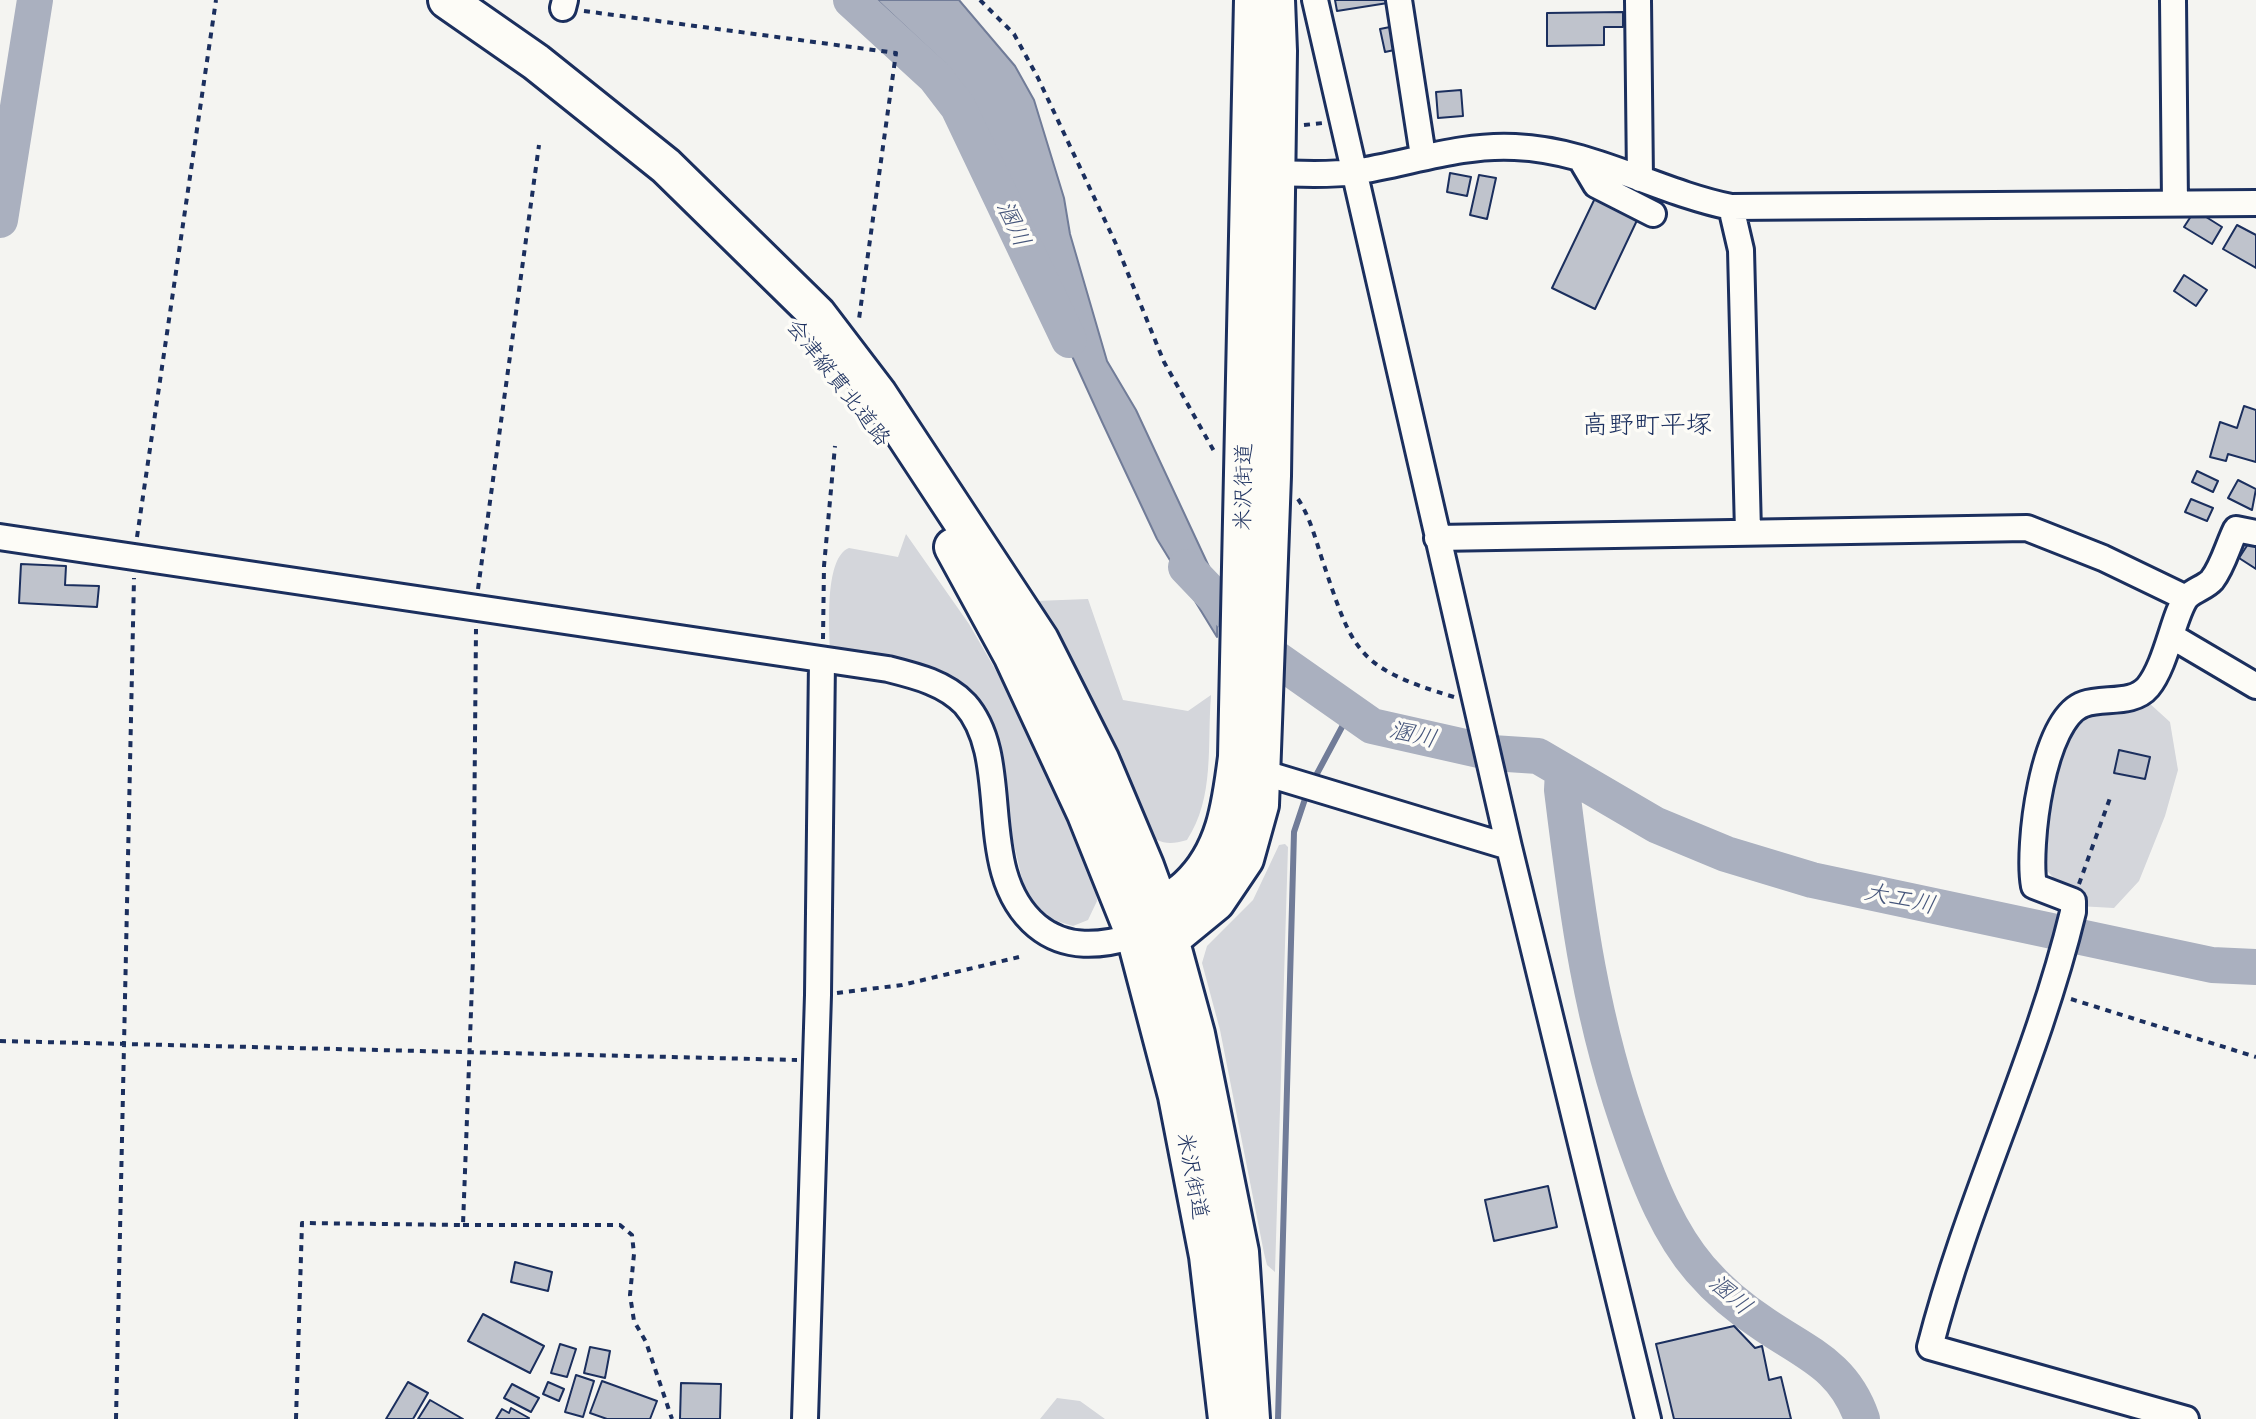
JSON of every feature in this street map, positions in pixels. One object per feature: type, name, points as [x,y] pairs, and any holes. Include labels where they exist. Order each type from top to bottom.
[{"type":"highway","name":"会津縦貫北道路","points":[[420,0],[528,74],[653,179],[761,287],[820,356],[912,483],[977,589],[1078,795],[1113,880],[1154,926]]},
{"type":"highway","name":"会津縦貫北道路","points":[[447,0],[536,62],[666,166],[778,272],[824,323],[887,406],[1040,640],[1100,759],[1145,866],[1154,926]]},
{"type":"highway","name":"米沢街道","points":[[1227,1419],[1208,1256],[1177,1096],[1154,926],[1209,863],[1253,764],[1264,173],[1253,0]]},
{"type":"highway","name":"米沢街道","points":[[1255,575],[1244,474],[1276,0]]},
{"type":"highway","name":"米沢街道","points":[[1154,926],[1196,1034],[1240,1252],[1251,1419]]},
{"type":"street","points":[[1315,0],[1509,847],[1648,1419]]},
{"type":"street","points":[[1399,0],[1423,156]]},
{"type":"street","points":[[1638,0],[1640,179]]},
{"type":"street","points":[[2173,0],[2175,203]]},
{"type":"street","points":[[1264,173],[1353,172],[1423,156],[1515,146],[1553,150],[1687,198],[1731,207],[2256,203]]},
{"type":"street","points":[[1580,158],[1596,185],[1653,214]]},
{"type":"street","points":[[1731,207],[1741,250],[1748,532]]},
{"type":"street","points":[[1437,538],[2027,528],[2103,558],[2186,598]]},
{"type":"street","points":[[2186,1419],[1930,1347],[1970,1211],[2055,983],[2073,907],[2034,886],[2029,860],[2033,824],[2054,741],[2064,720],[2081,704],[2126,699],[2146,690],[2173,637],[2186,598],[2212,580],[2236,529],[2256,533]]},
{"type":"street","points":[[0,537],[916,676],[945,688],[964,704],[978,725],[986,747],[1005,877],[1022,910],[1050,935],[1079,944],[1096,945],[1154,926]]},
{"type":"street","points":[[2173,637],[2256,686]]},
{"type":"street","points":[[805,1419],[818,995],[822,661]]},
{"type":"street","points":[[1253,764],[1509,847]]},
{"type":"path","points":[[116,1419],[127,1043],[134,556],[216,0]]},
{"type":"path","points":[[980,0],[1014,34],[1038,78],[1116,244],[1164,362],[1213,451],[1244,474]]},
{"type":"path","points":[[564,4],[896,53],[859,319]]},
{"type":"path","points":[[1295,125],[1341,122]]},
{"type":"path","points":[[463,1225],[470,1052],[476,607],[539,145]]},
{"type":"path","points":[[822,661],[824,566],[835,446]]},
{"type":"path","points":[[1291,489],[1313,533],[1350,638],[1378,668],[1411,684],[1477,701]]},
{"type":"path","points":[[2073,907],[2110,798]]},
{"type":"path","points":[[818,995],[902,985],[1019,957]]},
{"type":"path","points":[[2055,983],[2256,1057]]},
{"type":"path","points":[[0,1041],[815,1060]]},
{"type":"path","points":[[296,1419],[302,1223],[620,1225],[632,1235],[634,1254],[630,1295],[634,1321],[646,1342],[672,1419]]},
{"type":"shaded area","points":[[906,534],[969,624],[1050,773],[1095,883],[1097,901],[1088,920],[1073,926],[1050,919],[1025,892],[985,719],[889,662],[830,648],[830,593],[841,554],[849,548],[898,557]]},
{"type":"shaded area","points":[[1088,599],[1123,700],[1188,711],[1211,695],[1206,788],[1196,823],[1187,840],[1164,842],[1143,831],[1036,601]]},
{"type":"shaded area","points":[[2103,698],[2148,702],[2170,722],[2178,770],[2165,816],[2139,881],[2114,908],[2078,906],[2044,867],[2037,767],[2063,725]]},
{"type":"shaded area","points":[[1279,845],[1288,847],[1275,1272],[1267,1265],[1264,1253],[1220,1030],[1202,963],[1207,946],[1253,900]]},
{"type":"shaded area","points":[[1057,1398],[1080,1401],[1105,1419],[1040,1419]]},
{"type":"water","points":[[877,0],[959,0],[1015,66],[1034,100],[1064,198],[1070,234],[1107,361],[1136,410],[1218,586],[1217,637],[1157,539],[1103,424],[1056,321],[1030,231],[972,108],[945,64]]},
{"type":"building","points":[[1335,0],[1394,0],[1394,2],[1337,11]]},
{"type":"building","points":[[1623,12],[1623,27],[1604,27],[1604,45],[1547,46],[1547,13]]},
{"type":"building","points":[[1395,26],[1399,49],[1385,52],[1380,29]]},
{"type":"building","points":[[1461,90],[1463,116],[1438,118],[1436,92]]},
{"type":"building","points":[[1450,173],[1471,177],[1467,196],[1447,192]]},
{"type":"building","points":[[1479,175],[1496,178],[1487,219],[1470,215]]},
{"type":"building","points":[[1597,194],[1640,214],[1595,309],[1552,288]]},
{"type":"building","points":[[2195,210],[2222,227],[2212,244],[2184,227]]},
{"type":"building","points":[[2237,225],[2256,235],[2256,268],[2223,249]]},
{"type":"building","points":[[2184,275],[2207,290],[2196,306],[2174,291]]},
{"type":"building","points":[[2244,406],[2256,410],[2256,462],[2228,454],[2226,461],[2210,457],[2220,422],[2237,428]]},
{"type":"building","points":[[2197,471],[2218,481],[2213,492],[2192,482]]},
{"type":"building","points":[[2238,480],[2256,489],[2252,510],[2228,498]]},
{"type":"building","points":[[2191,499],[2213,508],[2207,521],[2185,512]]},
{"type":"building","points":[[2250,541],[2256,545],[2256,569],[2239,558]]},
{"type":"building","points":[[21,564],[66,566],[65,585],[99,586],[97,607],[19,603]]},
{"type":"building","points":[[2119,750],[2150,757],[2145,779],[2114,773]]},
{"type":"building","points":[[1548,1186],[1557,1227],[1494,1241],[1485,1200]]},
{"type":"building","points":[[515,1262],[552,1272],[548,1291],[511,1282]]},
{"type":"building","points":[[483,1314],[544,1346],[530,1373],[468,1341]]},
{"type":"building","points":[[1734,1326],[1755,1348],[1762,1346],[1769,1380],[1781,1377],[1791,1419],[1674,1419],[1656,1344]]},
{"type":"building","points":[[560,1344],[576,1349],[567,1377],[551,1373]]},
{"type":"building","points":[[590,1347],[610,1351],[605,1378],[584,1373]]},
{"type":"building","points":[[576,1375],[594,1381],[583,1417],[565,1412]]},
{"type":"building","points":[[602,1381],[657,1401],[650,1419],[607,1419],[590,1413]]},
{"type":"building","points":[[408,1382],[428,1393],[413,1419],[386,1419]]},
{"type":"building","points":[[548,1382],[564,1389],[559,1401],[543,1394]]},
{"type":"building","points":[[681,1383],[721,1384],[720,1419],[680,1419]]},
{"type":"building","points":[[512,1384],[539,1398],[531,1412],[504,1398]]},
{"type":"building","points":[[430,1400],[463,1419],[418,1419]]},
{"type":"building","points":[[511,1408],[529,1418],[496,1419],[502,1409],[509,1413]]},
{"type":"waterway","points":[[0,220],[35,0]]},
{"type":"waterway","name":"溷川","points":[[851,0],[935,77],[958,107],[1069,340]]},
{"type":"waterway","name":"大工川","points":[[1186,567],[1268,653],[1372,726],[1492,753],[1538,756],[1656,825],[1726,854],[1812,880],[2212,965],[2256,967]]},
{"type":"waterway","points":[[1312,783],[1350,712]]},
{"type":"waterway","name":"溷川","points":[[1563,771],[1562,790],[1574,880],[1596,1010],[1619,1096],[1661,1208],[1679,1240],[1707,1277],[1748,1313],[1823,1363],[1845,1386],[1862,1419]]},
{"type":"waterway","points":[[1278,1419],[1294,832],[1307,793]]},
{"type":"district","name":"高野町平塚","points":[[1647,426]]}]
